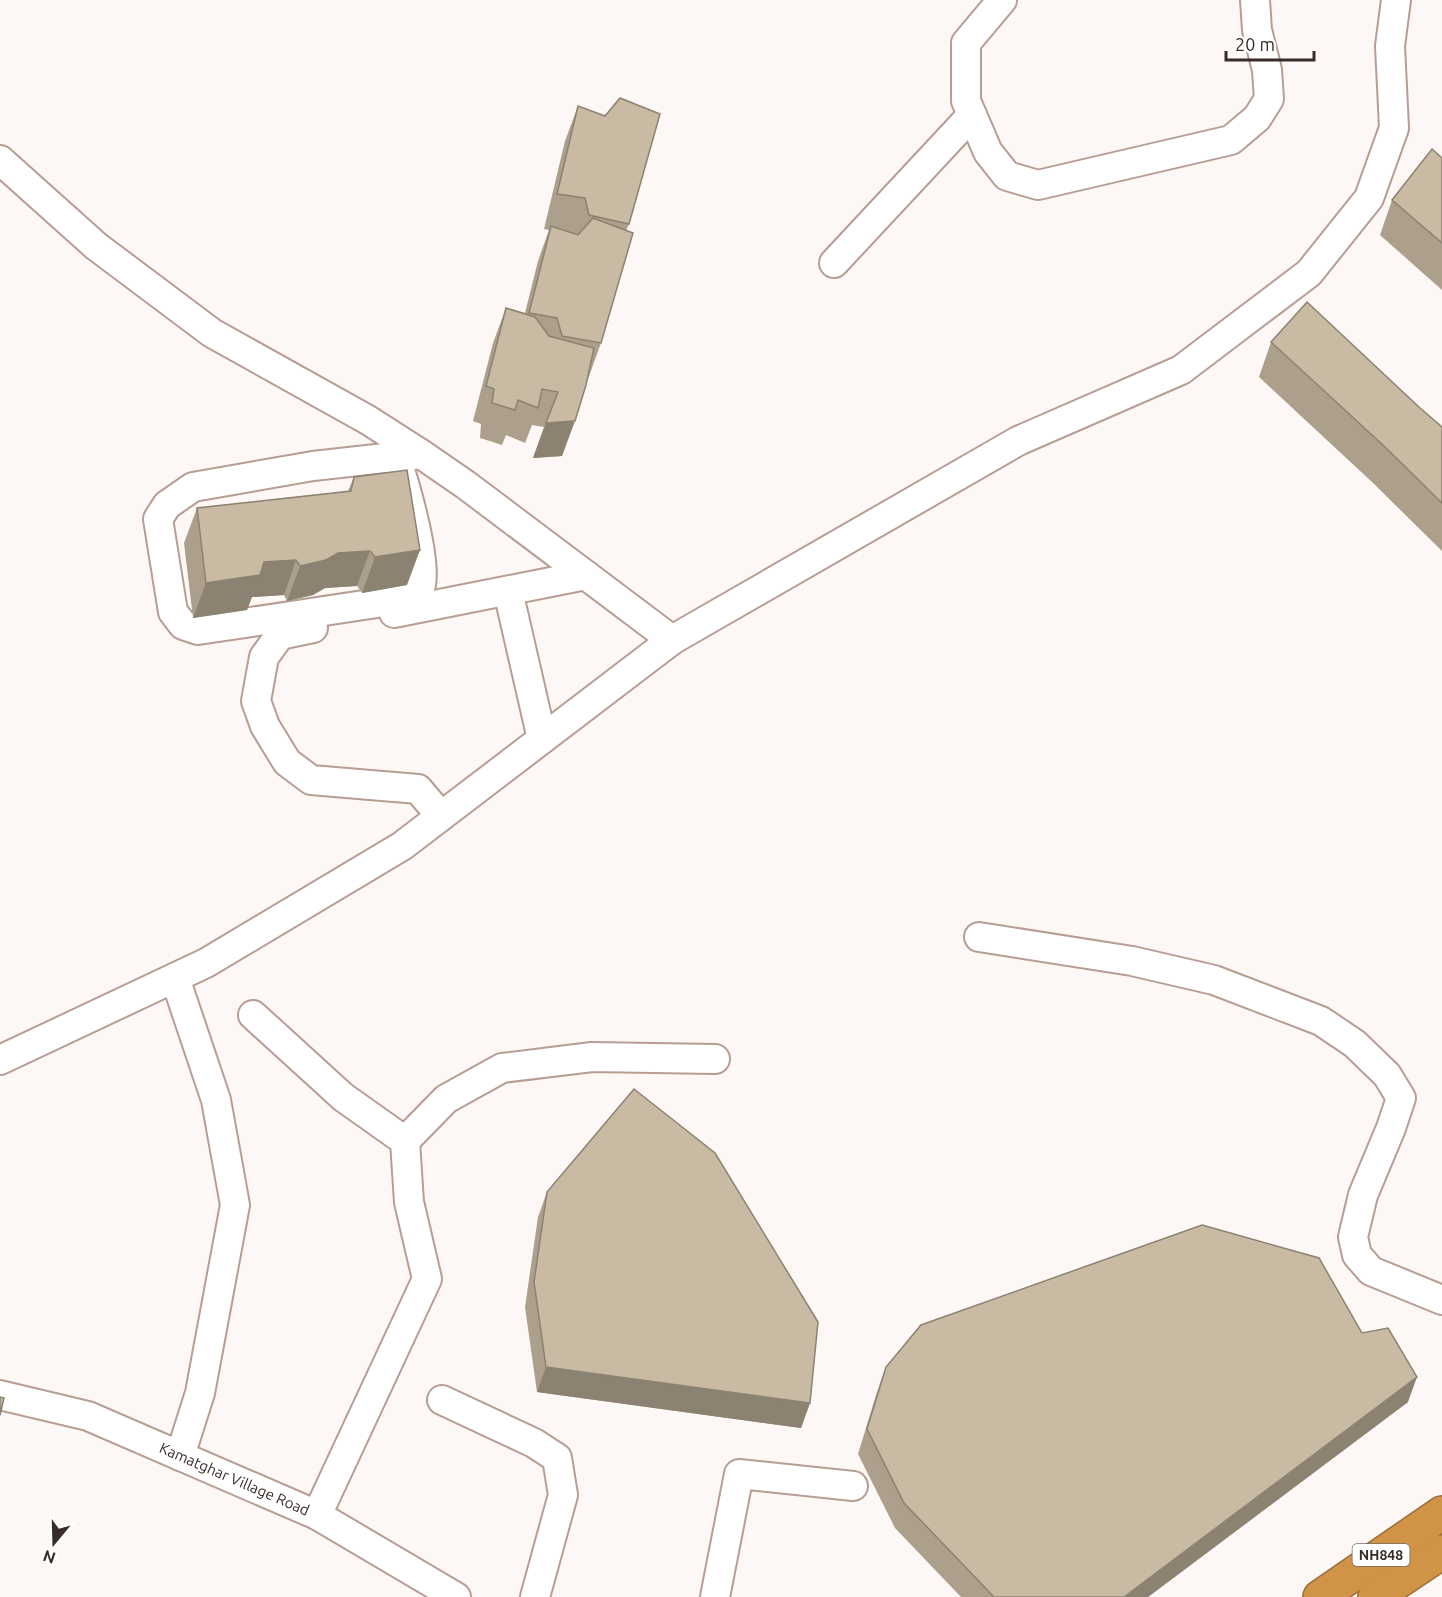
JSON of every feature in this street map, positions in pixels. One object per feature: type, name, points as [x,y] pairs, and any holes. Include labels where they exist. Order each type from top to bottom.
[{"type":"highway","name":"NH848","points":[[1320,1597],[1442,1513]]},
{"type":"highway","name":"NH848","points":[[1375,1597],[1442,1552]]},
{"type":"street","points":[[1002,0],[966,43],[966,101],[988,152],[1007,176],[1038,186],[1231,140],[1257,118],[1269,99],[1267,70],[1257,30],[1255,0]]},
{"type":"street","points":[[0,1060],[206,963],[402,846],[672,640],[1018,441],[1181,370],[1309,273],[1369,198],[1394,128],[1390,46],[1396,0]]},
{"type":"street","points":[[834,263],[972,115]]},
{"type":"street","points":[[0,160],[96,246],[212,333],[368,420],[409,455],[466,485],[672,640]]},
{"type":"street","points":[[409,455],[410,503],[422,570],[420,589],[410,598],[198,630],[183,625],[173,612],[158,519],[167,505],[193,487],[313,466],[409,455]]},
{"type":"street","points":[[441,816],[418,789],[311,780],[287,762],[265,726],[256,701],[264,657],[280,635],[586,575]]},
{"type":"street","points":[[508,591],[542,739]]},
{"type":"street","points":[[979,937],[1132,961],[1214,980],[1320,1021],[1355,1044],[1387,1075],[1401,1098],[1392,1128],[1362,1195],[1353,1237],[1357,1255],[1371,1270],[1442,1300]]},
{"type":"street","points":[[175,978],[216,1100],[235,1205],[200,1393],[180,1456]]},
{"type":"street","points":[[253,1015],[343,1097],[405,1141]]},
{"type":"street","points":[[317,1515],[428,1279],[409,1202],[405,1141],[446,1099],[502,1068],[592,1057],[715,1059]]},
{"type":"street","name":"Kamatghar Village Road","points":[[0,1395],[88,1416],[317,1515],[417,1587],[456,1597]]},
{"type":"street","points":[[442,1400],[534,1443],[557,1458],[563,1495],[535,1597]]},
{"type":"street","points":[[715,1597],[739,1474],[853,1486]]},
{"type":"building","points":[[620,98],[660,114],[629,224],[589,215],[585,198],[557,194],[578,106],[605,116]]},
{"type":"building","points":[[1432,149],[1442,158],[1442,243],[1392,200]]},
{"type":"building","points":[[593,218],[633,233],[601,343],[562,336],[557,318],[529,313],[551,226],[578,235]]},
{"type":"building","points":[[1307,302],[1442,427],[1442,503],[1271,342]]},
{"type":"building","points":[[506,308],[535,317],[549,336],[594,348],[575,421],[546,423],[558,392],[542,389],[538,408],[518,400],[515,410],[492,403],[494,389],[486,386]]},
{"type":"building","points":[[407,470],[420,550],[375,557],[370,551],[338,553],[326,560],[300,566],[296,560],[264,562],[260,575],[206,583],[197,508],[351,491],[354,477]]},
{"type":"building","points":[[634,1089],[715,1153],[818,1322],[810,1403],[546,1367],[534,1282],[547,1192]]},
{"type":"building","points":[[1202,1225],[1319,1258],[1362,1333],[1388,1328],[1417,1377],[1124,1597],[994,1597],[904,1503],[867,1429],[886,1367],[921,1325]]},
{"type":"building","points":[[0,1397],[4,1398],[0,1415]]}]
